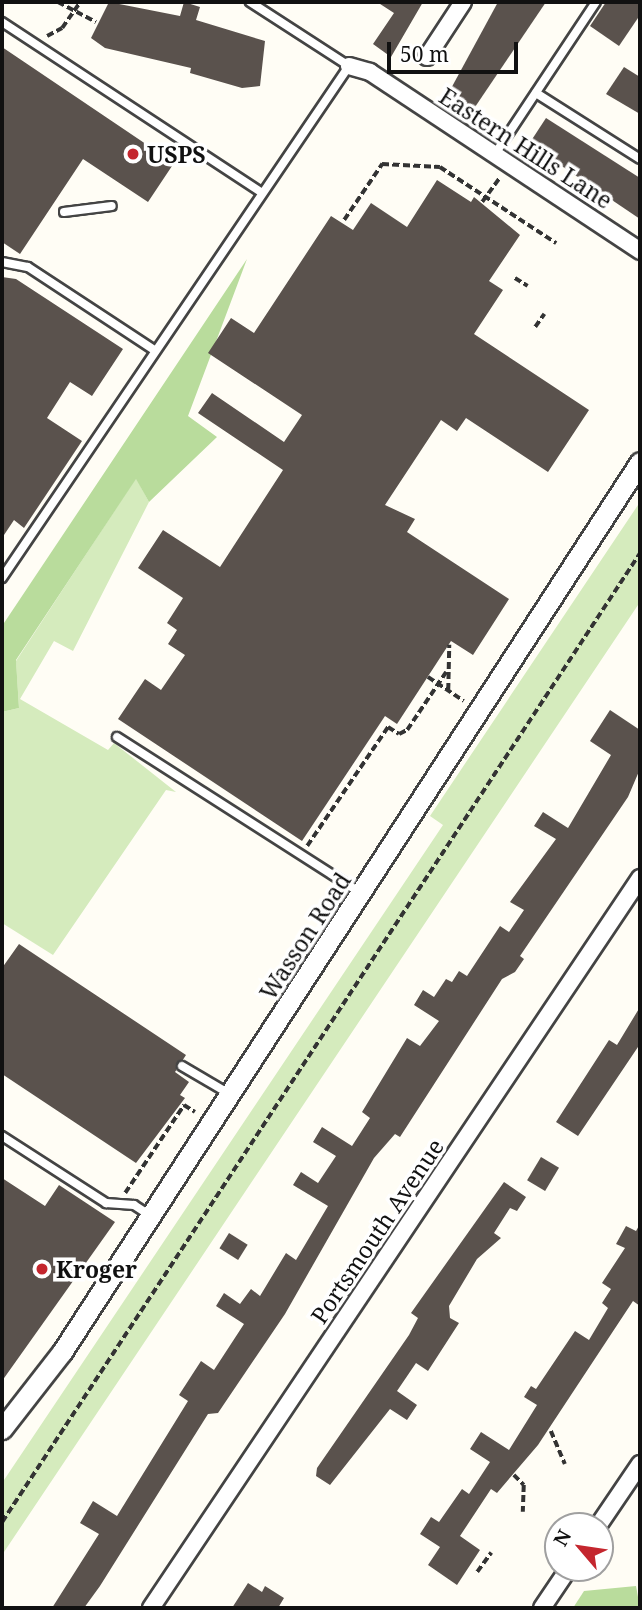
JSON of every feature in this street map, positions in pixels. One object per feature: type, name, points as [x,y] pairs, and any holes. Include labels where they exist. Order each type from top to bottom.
[{"type":"street","points":[[427,57],[463,2]]},
{"type":"street","name":"Eastern Hills Lane","points":[[349,66],[370,72],[640,251]]},
{"type":"street","name":"Wasson Road","points":[[2,1429],[27,1403],[231,1095],[640,463]]},
{"type":"street","name":"Portsmouth Avenue","points":[[151,1608],[640,878]]},
{"type":"street","points":[[608,1512],[640,1464]]},
{"type":"street","points":[[623,1490],[640,1496]]},
{"type":"street","points":[[542,1608],[560,1582]]},
{"type":"lane","points":[[2,578],[153,349],[349,66],[250,2]]},
{"type":"lane","points":[[495,154],[596,2]]},
{"type":"lane","points":[[2,22],[262,193]]},
{"type":"lane","points":[[536,93],[640,159]]},
{"type":"lane","points":[[64,212],[112,206]]},
{"type":"lane","points":[[2,262],[28,267],[153,349]]},
{"type":"lane","points":[[117,737],[362,894]]},
{"type":"lane","points":[[182,1066],[231,1095]]},
{"type":"lane","points":[[2,1136],[106,1203],[135,1205],[151,1216]]},
{"type":"path","points":[[58,2],[96,22]]},
{"type":"path","points":[[40,47],[80,2]]},
{"type":"path","points":[[344,220],[382,164],[440,167],[556,243]]},
{"type":"path","points":[[481,202],[500,177]]},
{"type":"path","points":[[515,278],[528,286]]},
{"type":"path","points":[[535,327],[544,314]]},
{"type":"path","points":[[2,1522],[640,553]]},
{"type":"path","points":[[448,690],[446,672],[449,645]]},
{"type":"path","points":[[302,856],[388,727],[399,734],[407,730],[446,672]]},
{"type":"path","points":[[428,677],[464,701]]},
{"type":"path","points":[[124,1195],[184,1105],[195,1112]]},
{"type":"path","points":[[551,1431],[565,1464]]},
{"type":"path","points":[[514,1475],[524,1485],[523,1512]]},
{"type":"path","points":[[477,1572],[491,1553]]},
{"type":"green space","points":[[247,259],[188,416],[217,437],[149,502],[136,479],[16,660],[19,708],[2,712],[2,626]]},
{"type":"green space","points":[[136,478],[149,502],[73,651],[54,641],[20,699],[108,750],[114,743],[176,792],[166,790],[53,955],[2,923],[2,712],[19,708],[16,661]]},
{"type":"green space","points":[[640,502],[640,602],[2,1555],[2,1483],[443,825],[430,816]]},
{"type":"green space","points":[[636,1586],[640,1608],[573,1608],[584,1591]]},
{"type":"building","points":[[109,2],[180,16],[184,2],[200,7],[196,20],[265,41],[260,86],[242,88],[190,73],[191,68],[105,48],[91,38]]},
{"type":"building","points":[[377,2],[423,2],[391,57],[373,44],[394,13]]},
{"type":"building","points":[[498,2],[546,2],[473,110],[448,94]]},
{"type":"building","points":[[606,2],[640,2],[640,15],[619,46],[590,26]]},
{"type":"building","points":[[2,47],[174,163],[148,202],[83,159],[20,254],[2,242]]},
{"type":"building","points":[[624,67],[640,77],[640,114],[606,94]]},
{"type":"building","points":[[546,118],[640,178],[640,219],[529,144]]},
{"type":"building","points":[[437,180],[471,202],[474,197],[520,235],[489,281],[503,290],[474,334],[589,410],[548,472],[466,418],[457,431],[441,420],[385,505],[415,519],[407,532],[509,599],[473,655],[451,641],[397,724],[385,716],[302,841],[118,719],[145,679],[161,690],[185,655],[168,644],[177,630],[167,623],[183,598],[138,568],[163,530],[220,567],[283,470],[198,413],[212,393],[284,442],[302,415],[208,353],[231,318],[254,333],[331,216],[353,230],[371,203],[407,227]]},
{"type":"building","points":[[2,277],[16,279],[123,349],[92,396],[70,382],[47,418],[82,441],[24,528],[14,520],[2,538]]},
{"type":"building","points":[[610,710],[640,730],[640,769],[628,797],[520,956],[524,959],[515,972],[502,979],[400,1137],[395,1134],[374,1158],[285,1314],[218,1413],[208,1414],[100,1586],[84,1608],[52,1608],[99,1534],[80,1523],[93,1501],[117,1516],[188,1401],[179,1395],[201,1361],[214,1370],[244,1324],[216,1306],[224,1293],[240,1304],[251,1289],[260,1296],[286,1253],[296,1260],[328,1206],[293,1185],[301,1172],[318,1183],[336,1156],[313,1142],[322,1127],[352,1146],[370,1118],[362,1112],[407,1038],[420,1046],[439,1021],[414,1005],[423,990],[434,997],[446,979],[452,982],[459,971],[467,976],[500,926],[509,932],[524,910],[510,902],[556,839],[534,826],[543,812],[568,828],[611,755],[590,741]]},
{"type":"building","points":[[19,944],[186,1055],[175,1072],[189,1082],[180,1095],[185,1098],[136,1163],[2,1074],[2,968]]},
{"type":"building","points":[[640,1007],[640,1044],[578,1136],[556,1122],[609,1040],[617,1045]]},
{"type":"building","points":[[541,1157],[559,1168],[545,1191],[527,1180]]},
{"type":"building","name":"Kroger","points":[[2,1178],[45,1206],[59,1185],[115,1222],[2,1381]]},
{"type":"building","points":[[504,1182],[526,1197],[517,1211],[510,1208],[494,1233],[501,1238],[477,1259],[449,1306],[450,1318],[459,1323],[428,1371],[416,1363],[397,1391],[417,1405],[407,1420],[390,1409],[330,1485],[316,1476],[317,1468],[409,1335],[418,1318],[411,1313]]},
{"type":"building","points":[[640,1224],[640,1306],[633,1301],[538,1445],[497,1493],[491,1489],[460,1536],[480,1550],[457,1585],[428,1565],[440,1547],[420,1534],[431,1517],[439,1522],[462,1489],[469,1494],[490,1462],[470,1449],[481,1432],[509,1450],[537,1405],[524,1397],[531,1386],[536,1389],[575,1331],[589,1340],[608,1308],[602,1303],[611,1289],[602,1283],[625,1248],[616,1244],[626,1226],[636,1231]]},
{"type":"building","points":[[229,1233],[248,1245],[238,1260],[219,1248]]},
{"type":"building","points":[[248,1583],[262,1592],[265,1586],[284,1598],[278,1608],[232,1608]]},
{"type":"place","name":"USPS","points":[[133,154]]},
{"type":"place","name":"Kroger","points":[[42,1269]]}]
